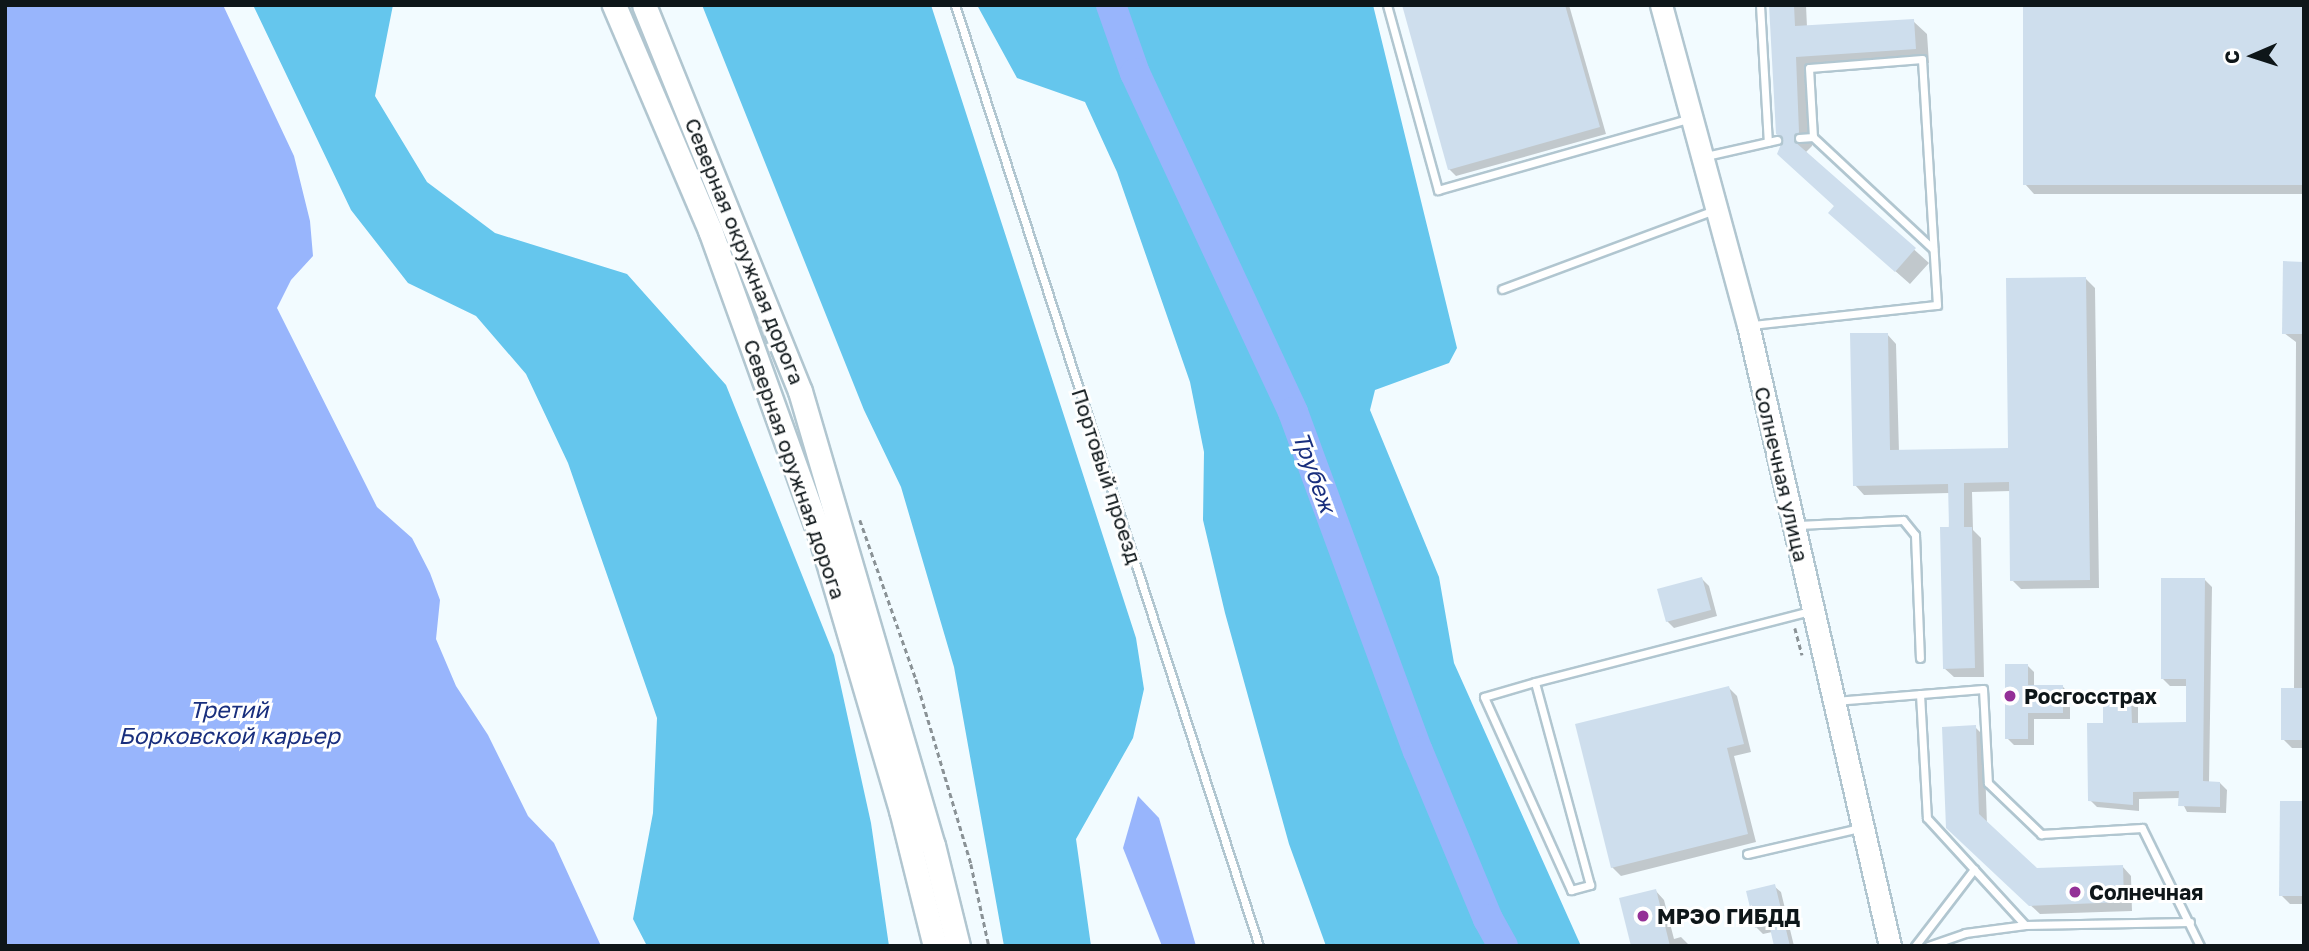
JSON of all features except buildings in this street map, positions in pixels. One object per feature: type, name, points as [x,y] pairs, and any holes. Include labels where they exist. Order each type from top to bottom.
[{"type":"main road","name":"Северная оружная дорога","points":[[614,5],[710,230],[816,522],[901,810],[935,946]]},
{"type":"main road","name":"Северная окружная дорога","points":[[644,5],[800,391],[958,946]]},
{"type":"main road","name":"Солнечная улица","points":[[1661,5],[1748,325],[1890,946]]},
{"type":"lane","name":"Портовый проезд","points":[[955,5],[1259,946]]},
{"type":"lane","points":[[1387,5],[1438,190],[1691,118]]},
{"type":"lane","points":[[1701,157],[1772,141],[1760,5]]},
{"type":"lane","points":[[1748,325],[1937,305],[1922,59],[1809,68],[1812,137],[1933,249]]},
{"type":"lane","points":[[1799,138],[1812,137]]},
{"type":"lane","points":[[1502,289],[1715,210]]},
{"type":"lane","points":[[1794,525],[1903,520],[1915,535],[1920,658]]},
{"type":"lane","points":[[1535,682],[1590,885],[1571,890],[1484,697],[1535,682],[1814,610]]},
{"type":"lane","points":[[1835,701],[1983,689],[1988,783],[2040,834],[2142,828],[2200,946]]},
{"type":"lane","points":[[1920,694],[1927,818],[2025,925]]},
{"type":"lane","points":[[1747,854],[1861,828]]},
{"type":"lane","points":[[1915,946],[1974,869]]},
{"type":"lane","points":[[1928,946],[1965,933],[2025,925],[2190,922]]},
{"type":"shaded area","points":[[253,5],[393,5],[375,96],[427,182],[495,233],[627,274],[726,385],[834,655],[871,823],[889,946],[647,946],[633,919],[653,813],[657,718],[568,463],[526,374],[476,316],[408,283],[351,210]]},
{"type":"shaded area","points":[[702,5],[931,5],[1136,638],[1144,689],[1133,738],[1076,839],[1091,946],[1004,946],[954,667],[901,487],[864,410]]},
{"type":"shaded area","points":[[977,5],[1373,5],[1457,348],[1449,363],[1375,390],[1370,410],[1439,577],[1454,663],[1581,946],[1326,946],[1289,844],[1225,613],[1203,520],[1204,452],[1190,382],[1117,172],[1085,102],[1017,78]]},
{"type":"water","name":"Третий Борковской карьер","points":[[5,5],[223,5],[294,156],[310,221],[313,256],[291,280],[277,308],[377,507],[412,538],[430,573],[440,600],[436,639],[456,686],[488,735],[528,816],[554,843],[601,946],[5,946]]},
{"type":"water","points":[[1138,796],[1159,818],[1196,946],[1162,946],[1123,848]]},
{"type":"waterway","name":"Трубеж","points":[[1111,5],[1135,73],[1293,412],[1418,751],[1488,919],[1503,946]]},
{"type":"place","name":"Росгосстрах","points":[[2010,696]]},
{"type":"place","name":"Солнечная","points":[[2075,892]]},
{"type":"place","name":"МРЭО ГИБДД","points":[[1643,916]]}]
